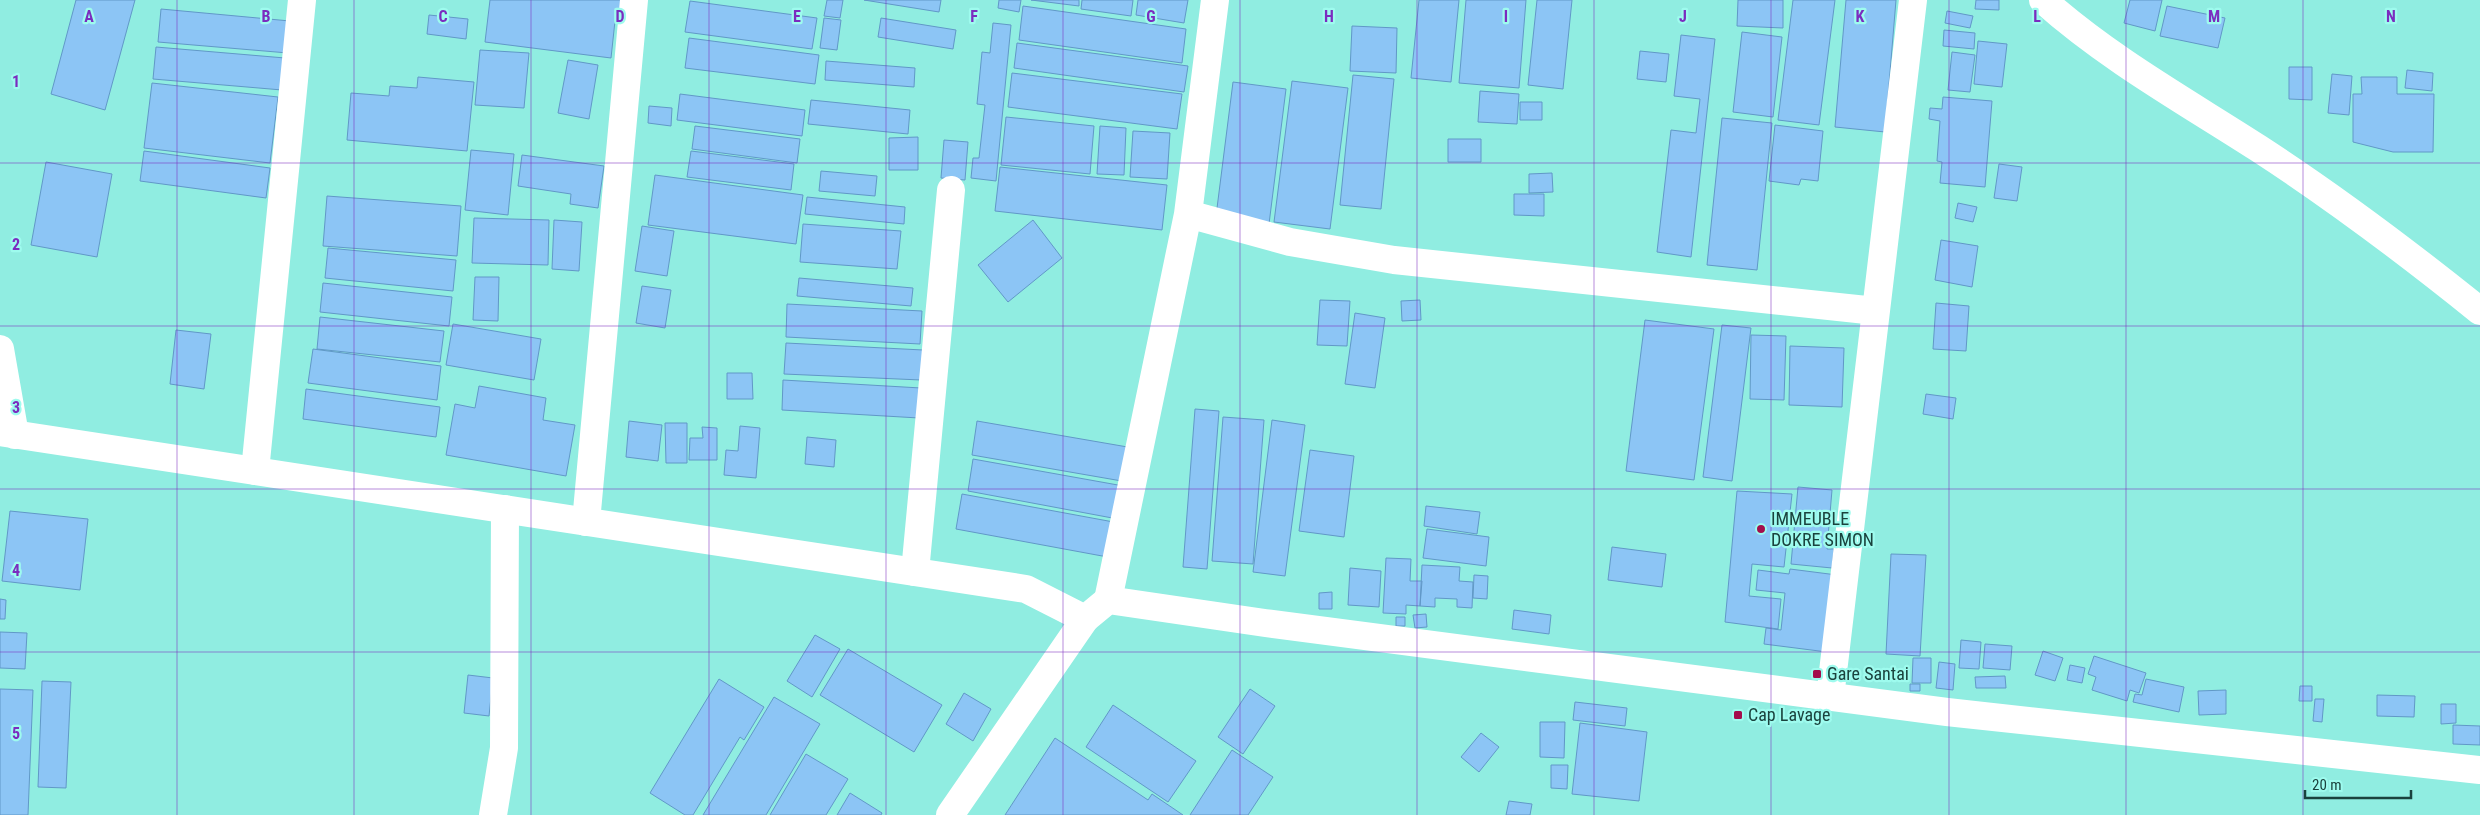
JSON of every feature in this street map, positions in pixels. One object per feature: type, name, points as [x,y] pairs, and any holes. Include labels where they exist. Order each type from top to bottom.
[{"type":"street","points":[[255,471],[302,0]]},
{"type":"street","points":[[586,522],[634,0]]},
{"type":"street","points":[[950,815],[1085,619],[1108,600],[1188,214],[1215,0]]},
{"type":"street","points":[[1830,696],[1913,0]]},
{"type":"street","points":[[2043,0],[2067,22],[2344,206],[2412,256],[2480,312]]},
{"type":"street","points":[[915,572],[951,190]]},
{"type":"street","points":[[1188,214],[1290,242],[1394,260],[1876,311]]},
{"type":"street","points":[[0,349],[7,433],[1026,590],[1085,619]]},
{"type":"street","points":[[493,815],[504,748],[505,509]]},
{"type":"street","points":[[1108,600],[1265,623],[1830,696],[2365,759],[2480,770]]},
{"type":"building","points":[[76,0],[135,0],[105,110],[51,94]]},
{"type":"building","points":[[490,0],[622,0],[619,21],[615,21],[611,58],[485,42]]},
{"type":"building","points":[[827,0],[843,0],[840,18],[824,16]]},
{"type":"building","points":[[864,0],[941,0],[939,12]]},
{"type":"building","points":[[999,0],[1021,0],[1019,12],[998,8]]},
{"type":"building","points":[[1031,0],[1079,0],[1079,6]]},
{"type":"building","points":[[1082,0],[1133,0],[1131,16],[1081,9]]},
{"type":"building","points":[[1138,0],[1188,0],[1184,23],[1136,15]]},
{"type":"building","points":[[1419,0],[1459,0],[1451,82],[1411,78]]},
{"type":"building","points":[[1466,0],[1526,0],[1519,88],[1459,83]]},
{"type":"building","points":[[1537,0],[1572,0],[1563,89],[1528,85]]},
{"type":"building","points":[[1738,0],[1783,0],[1783,28],[1737,26]]},
{"type":"building","points":[[1793,0],[1835,0],[1819,125],[1778,120]]},
{"type":"building","points":[[1846,0],[1896,0],[1885,132],[1835,127]]},
{"type":"building","points":[[1976,0],[1999,0],[1999,10],[1975,9]]},
{"type":"building","points":[[2130,0],[2162,0],[2155,31],[2124,23]]},
{"type":"building","points":[[690,1],[817,18],[812,49],[685,32]]},
{"type":"building","points":[[1023,6],[1186,29],[1182,63],[1019,40]]},
{"type":"building","points":[[2167,6],[2225,18],[2218,48],[2160,36]]},
{"type":"building","points":[[161,9],[290,21],[288,53],[158,42]]},
{"type":"building","points":[[1947,11],[1973,16],[1970,28],[1945,23]]},
{"type":"building","points":[[429,15],[468,19],[466,39],[427,34]]},
{"type":"building","points":[[824,18],[841,20],[837,50],[820,48]]},
{"type":"building","points":[[881,18],[956,30],[953,49],[878,37]]},
{"type":"building","points":[[993,23],[1011,25],[996,181],[971,178],[973,158],[979,158],[985,105],[977,104],[982,52],[990,53]]},
{"type":"building","points":[[1352,26],[1397,28],[1396,73],[1350,71]]},
{"type":"building","points":[[1944,30],[1975,33],[1974,49],[1943,46]]},
{"type":"building","points":[[1742,32],[1782,37],[1773,117],[1733,112]]},
{"type":"building","points":[[1681,35],[1715,39],[1691,257],[1657,252],[1671,130],[1696,133],[1700,99],[1674,96]]},
{"type":"building","points":[[689,38],[819,55],[815,84],[685,68]]},
{"type":"building","points":[[1978,41],[2007,44],[2002,87],[1974,84]]},
{"type":"building","points":[[1017,43],[1188,66],[1184,92],[1014,68]]},
{"type":"building","points":[[156,47],[285,58],[282,90],[153,79]]},
{"type":"building","points":[[480,50],[529,53],[524,108],[475,105]]},
{"type":"building","points":[[1640,51],[1669,54],[1666,82],[1637,79]]},
{"type":"building","points":[[1952,52],[1975,55],[1970,92],[1948,90]]},
{"type":"building","points":[[568,60],[598,65],[589,119],[558,113]]},
{"type":"building","points":[[826,61],[915,68],[914,87],[825,80]]},
{"type":"building","points":[[2289,67],[2312,67],[2312,100],[2289,99]]},
{"type":"building","points":[[2407,70],[2433,73],[2432,91],[2405,88]]},
{"type":"building","points":[[1012,73],[1182,94],[1177,129],[1008,107]]},
{"type":"building","points":[[2332,74],[2352,76],[2349,115],[2328,113]]},
{"type":"building","points":[[1353,75],[1394,79],[1381,209],[1340,205]]},
{"type":"building","points":[[418,77],[474,82],[467,151],[347,140],[351,93],[389,96],[390,86],[417,88]]},
{"type":"building","points":[[2361,77],[2397,77],[2397,94],[2434,94],[2433,152],[2393,152],[2353,142],[2353,94],[2362,94]]},
{"type":"building","points":[[1292,81],[1348,88],[1330,229],[1274,222]]},
{"type":"building","points":[[1233,82],[1286,89],[1269,224],[1216,216]]},
{"type":"building","points":[[152,83],[278,97],[270,163],[144,148]]},
{"type":"building","points":[[1480,91],[1519,94],[1517,124],[1478,122]]},
{"type":"building","points":[[680,94],[805,110],[802,136],[677,120]]},
{"type":"building","points":[[1943,97],[1992,101],[1985,187],[1940,183],[1942,162],[1937,161],[1940,121],[1929,119],[1930,108],[1942,109]]},
{"type":"building","points":[[811,100],[910,110],[908,134],[808,124]]},
{"type":"building","points":[[1520,102],[1542,102],[1542,120],[1520,120]]},
{"type":"building","points":[[649,106],[672,108],[671,126],[648,123]]},
{"type":"building","points":[[1006,117],[1094,126],[1090,174],[1001,165]]},
{"type":"building","points":[[1722,118],[1772,123],[1757,270],[1707,265]]},
{"type":"building","points":[[1775,125],[1823,131],[1818,181],[1801,179],[1799,185],[1769,181]]},
{"type":"building","points":[[695,126],[800,139],[797,163],[692,149]]},
{"type":"building","points":[[1100,126],[1126,128],[1124,175],[1097,174]]},
{"type":"building","points":[[1133,131],[1170,133],[1167,179],[1130,177]]},
{"type":"building","points":[[918,137],[918,170],[889,170],[889,138]]},
{"type":"building","points":[[1448,139],[1481,139],[1481,162],[1448,162]]},
{"type":"building","points":[[944,140],[968,142],[965,180],[941,178]]},
{"type":"building","points":[[471,150],[514,154],[508,215],[465,210]]},
{"type":"building","points":[[144,151],[270,168],[266,198],[140,181]]},
{"type":"building","points":[[691,151],[794,164],[791,190],[687,177]]},
{"type":"building","points":[[522,155],[604,166],[598,208],[570,204],[571,194],[518,186]]},
{"type":"building","points":[[46,162],[112,174],[97,257],[31,245]]},
{"type":"building","points":[[1999,164],[2022,167],[2017,201],[1994,198]]},
{"type":"building","points":[[1000,167],[1167,185],[1162,230],[995,211]]},
{"type":"building","points":[[821,171],[877,176],[875,196],[819,191]]},
{"type":"building","points":[[1552,173],[1553,192],[1529,193],[1529,174]]},
{"type":"building","points":[[655,175],[803,195],[796,244],[648,225]]},
{"type":"building","points":[[1514,194],[1544,194],[1544,216],[1514,215]]},
{"type":"building","points":[[327,196],[461,206],[457,256],[323,246]]},
{"type":"building","points":[[807,197],[905,207],[904,224],[805,214]]},
{"type":"building","points":[[1958,203],[1977,207],[1973,222],[1955,218]]},
{"type":"building","points":[[474,218],[549,220],[548,265],[472,263]]},
{"type":"building","points":[[554,220],[582,222],[579,271],[552,269]]},
{"type":"building","points":[[1033,220],[1062,258],[1008,302],[978,265]]},
{"type":"building","points":[[803,224],[901,231],[897,269],[800,262]]},
{"type":"building","points":[[642,226],[674,231],[667,276],[635,271]]},
{"type":"building","points":[[1941,240],[1978,246],[1972,287],[1935,280]]},
{"type":"building","points":[[328,248],[456,260],[453,291],[325,278]]},
{"type":"building","points":[[475,277],[499,277],[498,321],[473,320]]},
{"type":"building","points":[[799,278],[913,288],[911,306],[797,296]]},
{"type":"building","points":[[323,283],[452,297],[449,326],[320,312]]},
{"type":"building","points":[[642,286],[671,290],[665,328],[636,323]]},
{"type":"building","points":[[1320,300],[1350,301],[1347,346],[1317,345]]},
{"type":"building","points":[[1420,300],[1421,320],[1402,321],[1401,301]]},
{"type":"building","points":[[1936,303],[1969,306],[1966,351],[1933,349]]},
{"type":"building","points":[[787,304],[922,311],[920,344],[786,337]]},
{"type":"building","points":[[1355,313],[1385,318],[1375,388],[1345,384]]},
{"type":"building","points":[[320,317],[444,331],[440,362],[317,349]]},
{"type":"building","points":[[1645,320],[1714,329],[1694,480],[1626,471]]},
{"type":"building","points":[[453,324],[541,339],[534,380],[446,365]]},
{"type":"building","points":[[1722,325],[1751,328],[1732,481],[1703,477]]},
{"type":"building","points":[[176,330],[211,334],[204,389],[170,384]]},
{"type":"building","points":[[1751,335],[1786,336],[1784,400],[1750,399]]},
{"type":"building","points":[[786,343],[923,350],[921,380],[784,374]]},
{"type":"building","points":[[1790,346],[1844,348],[1842,407],[1789,405]]},
{"type":"building","points":[[313,349],[441,366],[437,400],[308,383]]},
{"type":"building","points":[[727,373],[752,373],[753,399],[727,399]]},
{"type":"building","points":[[783,380],[921,388],[919,418],[782,410]]},
{"type":"building","points":[[479,386],[546,398],[543,420],[575,425],[566,476],[446,455],[455,404],[475,408]]},
{"type":"building","points":[[306,389],[440,407],[436,437],[303,419]]},
{"type":"building","points":[[1926,394],[1956,398],[1953,419],[1923,414]]},
{"type":"building","points":[[1195,409],[1219,411],[1207,569],[1183,567]]},
{"type":"building","points":[[1223,417],[1264,420],[1253,564],[1212,561]]},
{"type":"building","points":[[1272,420],[1305,425],[1285,576],[1253,572]]},
{"type":"building","points":[[629,421],[662,425],[658,461],[626,457]]},
{"type":"building","points":[[977,421],[1145,450],[1139,484],[972,455]]},
{"type":"building","points":[[665,423],[687,423],[687,463],[666,463]]},
{"type":"building","points":[[740,426],[760,428],[756,478],[724,475],[726,450],[738,451]]},
{"type":"building","points":[[702,427],[717,428],[717,460],[689,460],[690,438],[703,438]]},
{"type":"building","points":[[807,437],[836,440],[834,467],[805,464]]},
{"type":"building","points":[[1310,450],[1354,456],[1344,537],[1299,531]]},
{"type":"building","points":[[973,459],[1129,487],[1123,520],[968,491]]},
{"type":"building","points":[[1798,487],[1832,490],[1827,549],[1834,549],[1832,568],[1791,564]]},
{"type":"building","name":"IMMEUBLE DOKRE SIMON","points":[[1737,491],[1792,494],[1784,567],[1752,564],[1749,596],[1781,599],[1778,629],[1725,622]]},
{"type":"building","points":[[962,494],[1119,523],[1113,558],[956,529]]},
{"type":"building","points":[[1426,506],[1480,512],[1477,534],[1424,526]]},
{"type":"building","points":[[10,511],[88,519],[80,590],[2,581]]},
{"type":"building","points":[[1427,529],[1489,537],[1486,566],[1423,558]]},
{"type":"building","points":[[1612,547],[1666,554],[1662,587],[1608,580]]},
{"type":"building","points":[[1891,554],[1926,555],[1920,656],[1886,654]]},
{"type":"building","points":[[1386,558],[1411,559],[1410,581],[1422,581],[1420,606],[1406,605],[1406,614],[1383,613]]},
{"type":"building","points":[[1422,565],[1460,567],[1459,581],[1473,582],[1472,608],[1457,607],[1457,599],[1435,598],[1435,607],[1420,606]]},
{"type":"building","points":[[1350,568],[1381,571],[1379,607],[1348,605]]},
{"type":"building","points":[[1790,569],[1837,575],[1827,652],[1764,644],[1766,628],[1781,630],[1785,593],[1756,590],[1758,570],[1789,574]]},
{"type":"building","points":[[1474,575],[1488,576],[1487,599],[1473,598]]},
{"type":"building","points":[[1332,592],[1332,609],[1319,609],[1319,593]]},
{"type":"building","points":[[0,599],[6,600],[5,619],[0,619]]},
{"type":"building","points":[[1514,610],[1551,615],[1549,634],[1512,629]]},
{"type":"building","points":[[1426,614],[1427,627],[1415,628],[1413,615]]},
{"type":"building","points":[[1396,617],[1405,617],[1405,626],[1396,626]]},
{"type":"building","points":[[0,632],[27,633],[25,669],[0,668]]},
{"type":"building","points":[[815,635],[840,649],[812,697],[787,681]]},
{"type":"building","points":[[1961,640],[1981,642],[1979,669],[1959,668]]},
{"type":"building","points":[[1985,644],[2012,646],[2010,670],[1983,668]]},
{"type":"building","points":[[848,649],[942,705],[914,752],[820,695]]},
{"type":"building","points":[[2043,651],[2063,658],[2055,681],[2035,675]]},
{"type":"building","points":[[2094,656],[2146,673],[2139,693],[2130,690],[2127,701],[2092,690],[2096,677],[2088,674]]},
{"type":"building","points":[[1913,658],[1931,658],[1931,683],[1912,683]]},
{"type":"building","points":[[1939,662],[1955,664],[1953,690],[1936,688]]},
{"type":"building","points":[[2070,665],[2085,668],[2082,683],[2067,680]]},
{"type":"building","points":[[468,675],[493,678],[489,716],[464,713]]},
{"type":"building","points":[[2005,676],[2006,688],[1976,688],[1975,677]]},
{"type":"building","points":[[719,679],[764,707],[744,740],[740,737],[693,815],[685,815],[650,793]]},
{"type":"building","points":[[2146,679],[2184,687],[2179,712],[2133,702],[2135,694],[2142,695]]},
{"type":"building","points":[[42,681],[71,682],[66,788],[38,787]]},
{"type":"building","points":[[1910,684],[1920,684],[1920,691],[1910,691]]},
{"type":"building","points":[[2300,686],[2312,686],[2312,701],[2299,701]]},
{"type":"building","points":[[0,689],[33,690],[28,815],[0,815]]},
{"type":"building","points":[[1250,689],[1275,706],[1243,754],[1218,737]]},
{"type":"building","points":[[2226,690],[2226,714],[2199,715],[2198,691]]},
{"type":"building","points":[[964,693],[991,709],[973,741],[946,724]]},
{"type":"building","points":[[2377,695],[2415,696],[2414,717],[2377,716]]},
{"type":"building","points":[[774,697],[820,724],[766,815],[703,815]]},
{"type":"building","points":[[2315,699],[2324,699],[2322,722],[2313,721]]},
{"type":"building","points":[[1575,702],[1627,708],[1625,726],[1573,720]]},
{"type":"building","points":[[2441,704],[2456,704],[2456,723],[2441,724]]},
{"type":"building","points":[[1113,705],[1196,761],[1168,802],[1086,747]]},
{"type":"building","points":[[1540,722],[1565,722],[1564,758],[1540,757]]},
{"type":"building","points":[[1580,723],[1647,732],[1639,801],[1572,794]]},
{"type":"building","points":[[2453,725],[2480,726],[2480,745],[2453,744]]},
{"type":"building","points":[[1481,733],[1499,747],[1479,772],[1461,757]]},
{"type":"building","points":[[1055,738],[1148,800],[1152,794],[1183,815],[1005,815]]},
{"type":"building","points":[[1232,750],[1273,777],[1248,815],[1190,815]]},
{"type":"building","points":[[806,754],[848,779],[826,815],[770,815]]},
{"type":"building","points":[[1551,765],[1568,765],[1567,789],[1551,788]]},
{"type":"building","points":[[850,793],[882,813],[881,815],[837,815]]},
{"type":"building","points":[[1509,801],[1532,804],[1530,815],[1506,815]]},
{"type":"place","name":"IMMEUBLE DOKRE SIMON","points":[[1761,529]]},
{"type":"place","name":"Gare Santai","points":[[1817,674]]},
{"type":"place","name":"Cap Lavage","points":[[1738,715]]}]
